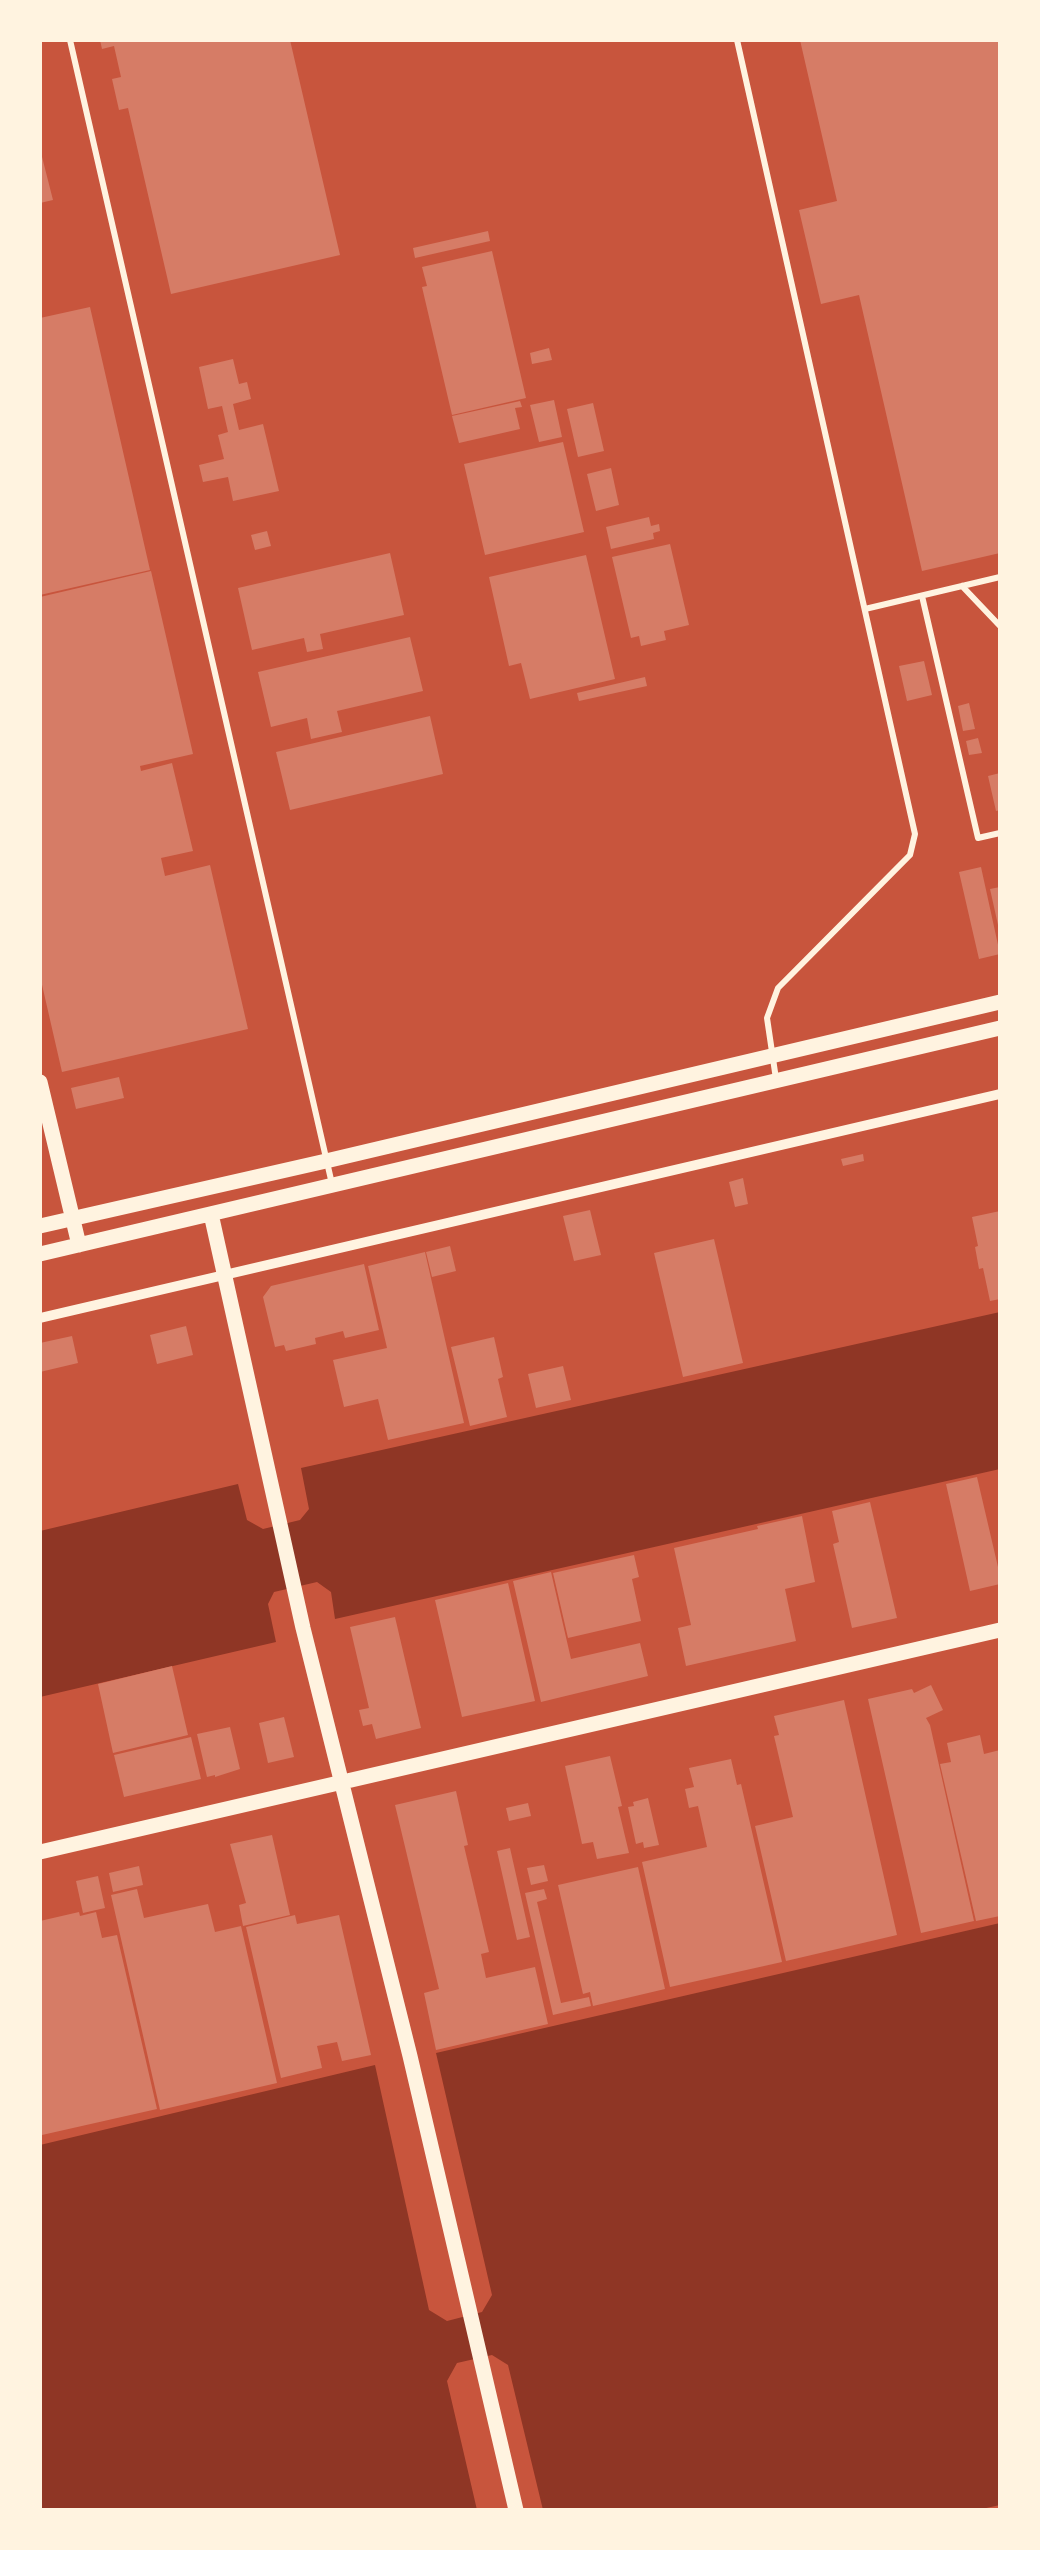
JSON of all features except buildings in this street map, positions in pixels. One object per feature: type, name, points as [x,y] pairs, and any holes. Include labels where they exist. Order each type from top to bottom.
[{"type":"street","points":[[1000,1002],[326,1161],[41,1222],[44,1253],[1000,1028]]},
{"type":"street","points":[[40,1082],[79,1245]]},
{"type":"street","points":[[40,1318],[1000,1094]]},
{"type":"street","points":[[210,1214],[303,1628],[516,2510]]},
{"type":"street","points":[[40,1852],[1000,1630]]},
{"type":"lane","points":[[70,40],[332,1186]]},
{"type":"lane","points":[[737,40],[915,834],[910,855],[778,988],[767,1018],[776,1080]]},
{"type":"lane","points":[[864,609],[1000,577]]},
{"type":"lane","points":[[962,586],[1000,626]]},
{"type":"lane","points":[[922,596],[978,838],[1000,833]]},
{"type":"shaded area","points":[[1000,1312],[1000,1469],[335,1619],[331,1592],[317,1582],[274,1592],[268,1604],[276,1642],[40,1697],[40,1531],[238,1484],[247,1520],[263,1529],[300,1520],[309,1509],[301,1468]]},
{"type":"shaded area","points":[[1000,1923],[1000,2505],[977,2510],[543,2510],[508,2365],[492,2355],[457,2363],[447,2381],[477,2510],[40,2510],[40,2145],[375,2065],[429,2310],[447,2321],[482,2312],[492,2295],[436,2053]]}]
